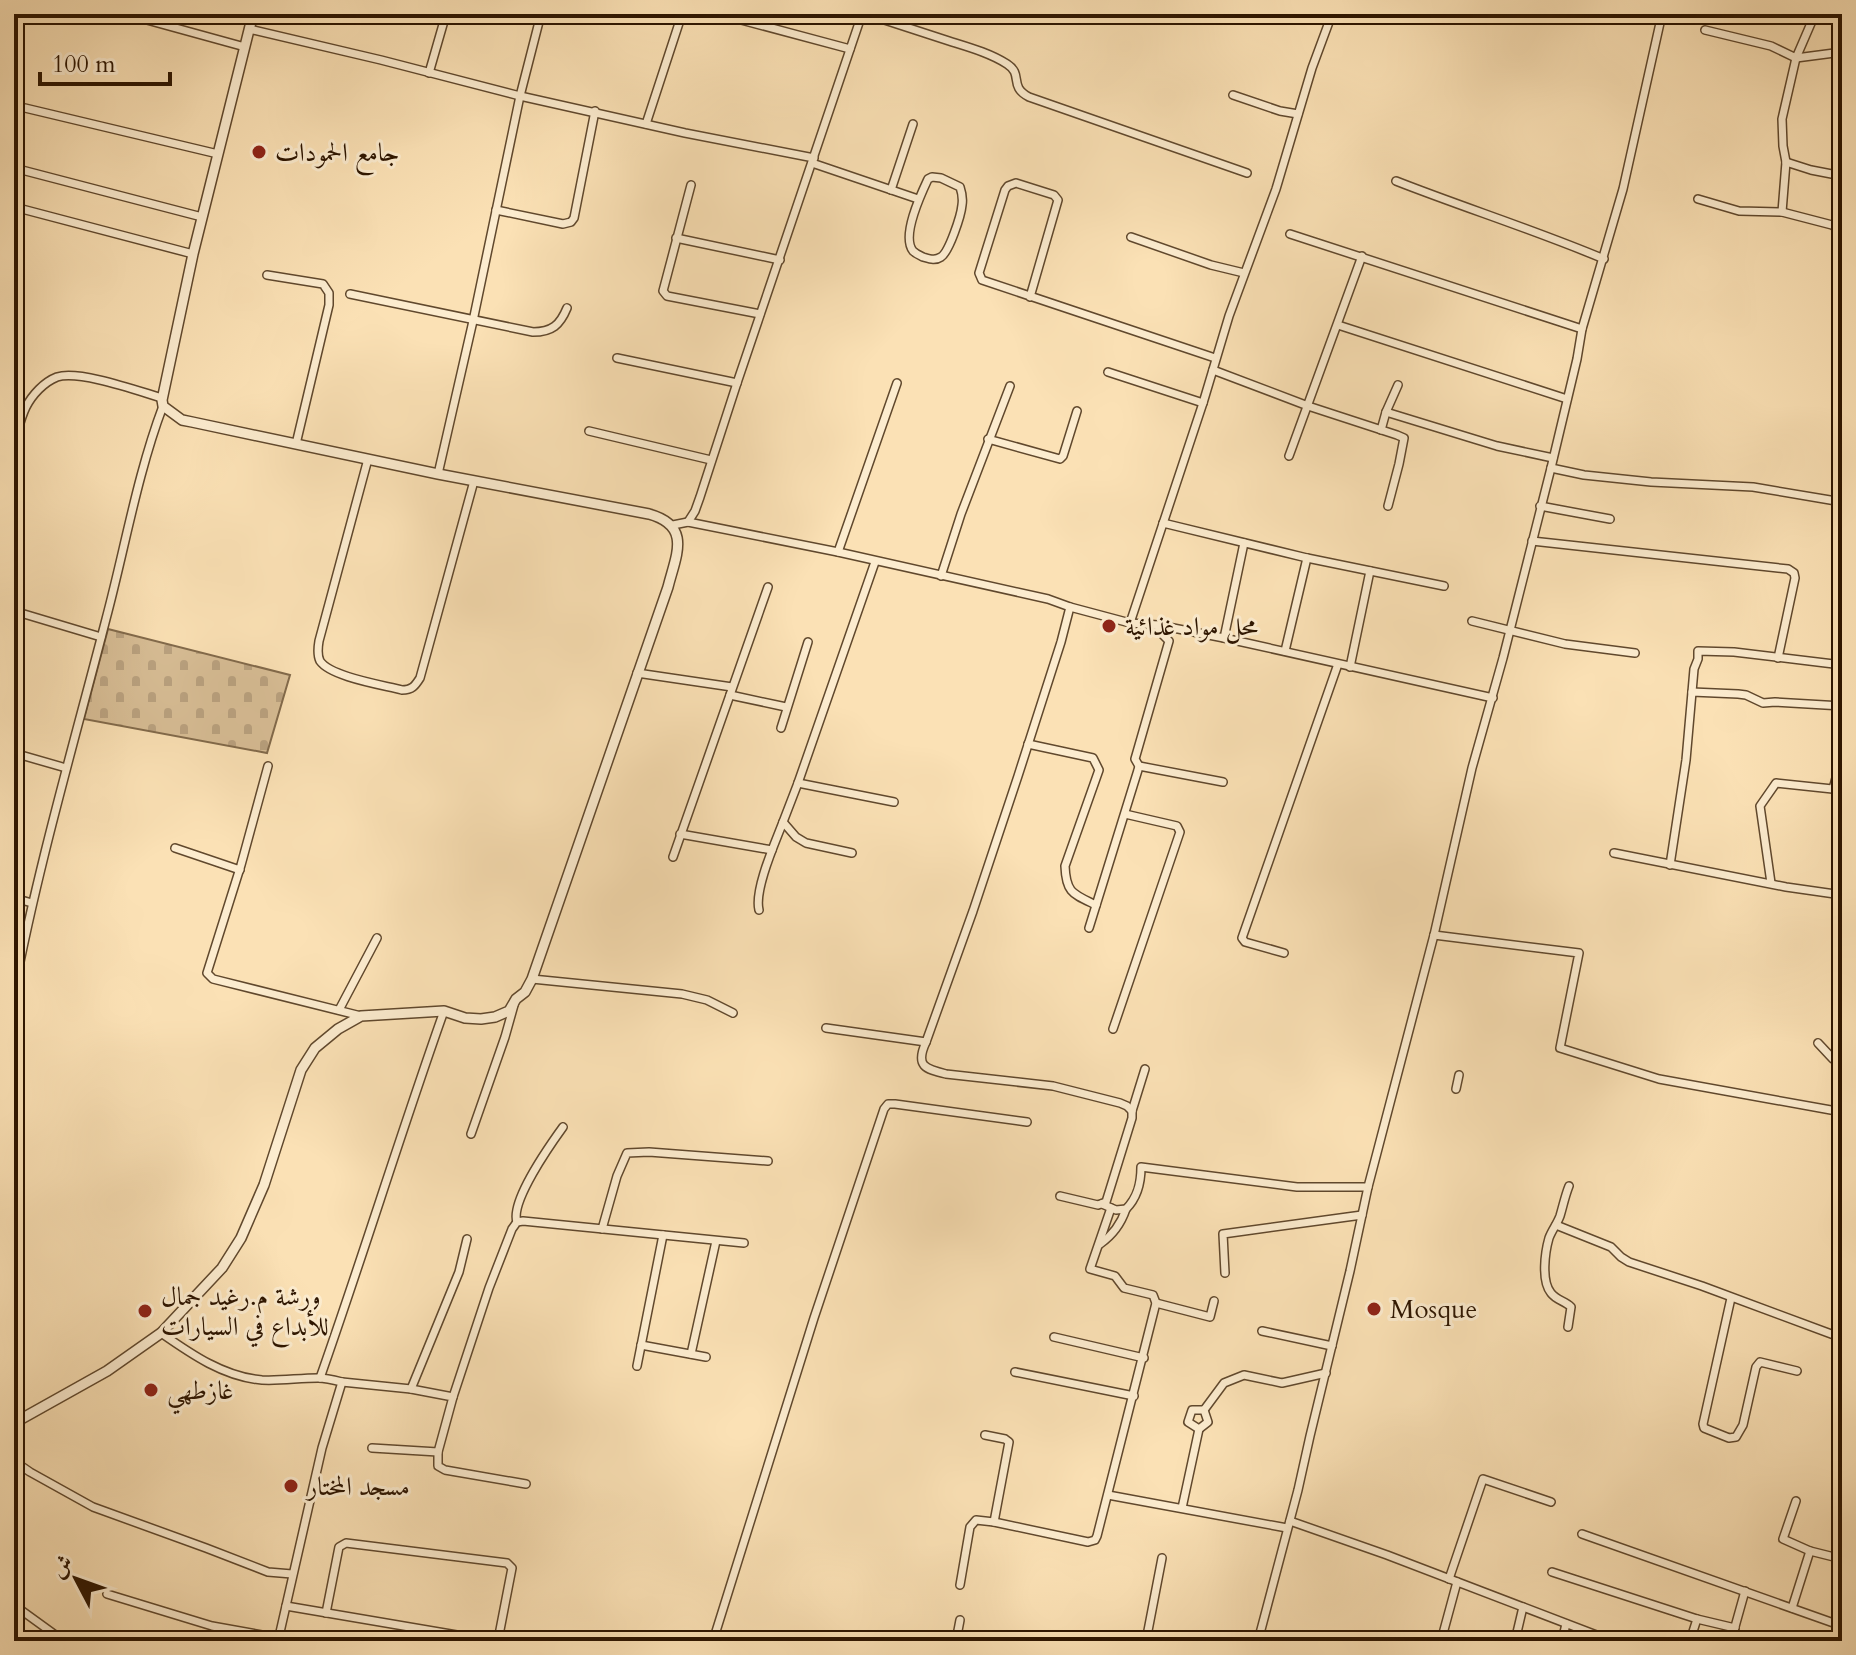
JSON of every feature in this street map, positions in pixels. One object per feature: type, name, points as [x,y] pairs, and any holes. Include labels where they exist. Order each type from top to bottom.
[{"type":"street","points":[[125,14],[245,47]]},
{"type":"street","points":[[14,992],[32,903],[66,768],[163,402],[193,254],[253,14]]},
{"type":"street","points":[[429,73],[446,14]]},
{"type":"street","points":[[438,474],[520,96],[541,14]]},
{"type":"street","points":[[646,124],[682,14]]},
{"type":"street","points":[[719,14],[850,49]]},
{"type":"street","points":[[688,522],[695,511],[864,14],[965,46],[1009,65],[1015,73],[1016,88],[1029,97],[1247,173]]},
{"type":"street","points":[[1130,623],[1215,358],[1271,203],[1332,14]]},
{"type":"street","points":[[1258,1641],[1326,1373],[1368,1187],[1434,935],[1472,768],[1493,698],[1551,468],[1582,329],[1623,189],[1662,14]]},
{"type":"street","points":[[1782,212],[1786,162],[1782,119],[1796,58],[1815,14]]},
{"type":"street","points":[[249,29],[520,96],[813,161],[918,199]]},
{"type":"street","points":[[1705,30],[1771,46],[1796,58],[1842,52]]},
{"type":"street","points":[[1233,95],[1298,114]]},
{"type":"street","points":[[25,108],[218,154]]},
{"type":"street","points":[[496,210],[563,224],[571,222],[595,111]]},
{"type":"street","points":[[891,190],[913,124]]},
{"type":"street","points":[[1786,162],[1842,176]]},
{"type":"street","points":[[18,169],[202,217]]},
{"type":"street","points":[[932,177],[960,187],[962,205],[947,252],[939,258],[931,260],[914,253],[910,247],[908,237],[918,199],[932,177]]},
{"type":"street","points":[[1396,181],[1604,259]]},
{"type":"street","points":[[1030,297],[1058,200],[1054,195],[1016,183],[1005,190],[979,276],[986,282],[1030,297],[1215,358]]},
{"type":"street","points":[[691,185],[664,294],[760,314]]},
{"type":"street","points":[[1698,199],[1739,211],[1782,212],[1832,225],[1842,232]]},
{"type":"street","points":[[22,209],[193,254]]},
{"type":"street","points":[[1290,234],[1582,329]]},
{"type":"street","points":[[1131,237],[1244,273]]},
{"type":"street","points":[[676,238],[780,260]]},
{"type":"street","points":[[1289,456],[1362,256]]},
{"type":"street","points":[[267,275],[323,284],[329,293],[329,305],[296,444]]},
{"type":"street","points":[[350,294],[512,329],[544,332],[559,324],[567,308]]},
{"type":"street","points":[[1338,325],[1567,399]]},
{"type":"street","points":[[617,358],[737,383]]},
{"type":"street","points":[[1213,370],[1404,438],[1388,506]]},
{"type":"street","points":[[1108,372],[1203,403]]},
{"type":"street","points":[[14,444],[25,410],[34,394],[60,376],[84,377],[163,402],[182,420],[438,474],[649,514],[673,525],[678,545],[668,587],[532,979],[509,1011],[481,1019],[465,1018],[444,1011],[361,1016],[209,977],[207,970],[240,870],[268,766]]},
{"type":"street","points":[[838,552],[897,383]]},
{"type":"street","points":[[1381,430],[1398,385]]},
{"type":"street","points":[[941,576],[988,439],[1010,386]]},
{"type":"street","points":[[988,439],[1060,459],[1077,411]]},
{"type":"street","points":[[1386,412],[1497,446],[1553,458]]},
{"type":"street","points":[[589,431],[711,460]]},
{"type":"street","points":[[368,459],[319,641],[318,655],[321,662],[336,672],[402,690],[408,690],[420,678],[474,481]]},
{"type":"street","points":[[1551,468],[1651,482],[1753,487],[1842,502]]},
{"type":"street","points":[[1540,506],[1610,519]]},
{"type":"street","points":[[673,525],[688,522],[838,552],[1048,599],[1130,623],[1158,625],[1224,638],[1493,698]]},
{"type":"street","points":[[1163,523],[1307,558],[1444,586]]},
{"type":"street","points":[[1532,541],[1788,569],[1795,578],[1778,658]]},
{"type":"street","points":[[1224,638],[1244,543]]},
{"type":"street","points":[[1285,651],[1307,558]]},
{"type":"street","points":[[759,910],[757,901],[772,850],[875,562]]},
{"type":"street","points":[[1350,667],[1370,571]]},
{"type":"street","points":[[673,857],[768,587]]},
{"type":"street","points":[[1070,607],[1028,744],[973,911],[922,1050],[921,1061],[929,1070],[1053,1086],[1120,1103],[1132,1111]]},
{"type":"street","points":[[14,611],[101,637]]},
{"type":"street","points":[[1472,621],[1565,644],[1635,653]]},
{"type":"street","points":[[1089,928],[1139,766],[1135,759],[1169,641],[1158,625]]},
{"type":"street","points":[[781,728],[808,642]]},
{"type":"street","points":[[1670,865],[1698,651],[1734,652],[1842,665]]},
{"type":"street","points":[[1284,953],[1245,942],[1242,938],[1338,664]]},
{"type":"street","points":[[637,673],[731,691],[786,707]]},
{"type":"street","points":[[1692,692],[1746,695],[1763,703],[1842,706]]},
{"type":"street","points":[[1028,744],[1093,758],[1099,770],[1065,866],[1065,883],[1071,893],[1096,905]]},
{"type":"street","points":[[14,753],[66,768]]},
{"type":"street","points":[[1833,789],[1842,756]]},
{"type":"street","points":[[1139,766],[1223,782]]},
{"type":"street","points":[[798,783],[894,802]]},
{"type":"street","points":[[1771,883],[1760,806],[1776,783],[1842,790]]},
{"type":"street","points":[[1113,1029],[1180,832],[1177,826],[1125,814]]},
{"type":"street","points":[[783,822],[806,843],[852,853]]},
{"type":"street","points":[[680,834],[772,850]]},
{"type":"street","points":[[175,848],[240,870]]},
{"type":"street","points":[[1614,853],[1842,895]]},
{"type":"street","points":[[14,898],[32,903]]},
{"type":"street","points":[[1434,935],[1579,953],[1560,1048],[1659,1079],[1842,1112]]},
{"type":"street","points":[[339,1010],[377,938]]},
{"type":"street","points":[[532,979],[682,994],[707,1000],[733,1013]]},
{"type":"street","points":[[471,1134],[516,999]]},
{"type":"street","points":[[320,1378],[444,1011]]},
{"type":"street","points":[[14,1423],[107,1371],[161,1333],[222,1268],[241,1238],[264,1185],[301,1070],[315,1048],[338,1029],[361,1016]]},
{"type":"street","points":[[826,1028],[926,1042]]},
{"type":"street","points":[[1818,1043],[1833,1059],[1842,1060]]},
{"type":"street","points":[[1102,1204],[1109,1195],[1145,1069]]},
{"type":"street","points":[[1456,1089],[1459,1075]]},
{"type":"street","points":[[713,1641],[814,1318],[884,1109],[888,1104],[895,1104],[1027,1122]]},
{"type":"street","points":[[517,1222],[518,1205],[538,1164],[563,1127]]},
{"type":"street","points":[[602,1229],[627,1153],[768,1161]]},
{"type":"street","points":[[1098,1246],[1112,1236],[1136,1196],[1141,1167],[1297,1187],[1368,1187]]},
{"type":"street","points":[[1568,1327],[1571,1307],[1552,1295],[1546,1284],[1550,1236],[1569,1186]]},
{"type":"street","points":[[1060,1196],[1126,1209]]},
{"type":"street","points":[[960,1585],[970,1527],[976,1520],[1091,1542],[1097,1536],[1156,1303],[1153,1295],[1124,1288],[1115,1276],[1090,1269],[1111,1208]]},
{"type":"street","points":[[1225,1273],[1223,1234],[1362,1215]]},
{"type":"street","points":[[526,1484],[445,1470],[438,1466],[438,1452],[453,1397],[489,1288],[517,1222],[744,1243]]},
{"type":"street","points":[[1556,1225],[1611,1247],[1629,1262],[1842,1338]]},
{"type":"street","points":[[637,1366],[663,1235]]},
{"type":"street","points":[[411,1389],[459,1272],[467,1239]]},
{"type":"street","points":[[691,1354],[716,1241]]},
{"type":"street","points":[[1731,1298],[1704,1428],[1729,1438],[1736,1437],[1743,1425],[1756,1367],[1760,1362],[1797,1371]]},
{"type":"street","points":[[1156,1303],[1210,1317],[1214,1301]]},
{"type":"street","points":[[1262,1331],[1332,1346]]},
{"type":"street","points":[[161,1333],[220,1369],[239,1376],[258,1380],[320,1378],[453,1397]]},
{"type":"street","points":[[1054,1337],[1144,1358]]},
{"type":"street","points":[[641,1345],[706,1357]]},
{"type":"street","points":[[1015,1372],[1134,1396]]},
{"type":"street","points":[[1204,1410],[1224,1383],[1244,1375],[1282,1383],[1326,1373]]},
{"type":"street","points":[[107,1594],[212,1626],[278,1639],[322,1448],[342,1382]]},
{"type":"street","points":[[1199,1429],[1188,1422],[1192,1410],[1204,1410]]},
{"type":"street","points":[[1182,1508],[1199,1429],[1208,1422],[1204,1410]]},
{"type":"street","points":[[985,1435],[1009,1442],[994,1522]]},
{"type":"street","points":[[372,1448],[438,1452]]},
{"type":"street","points":[[14,1461],[93,1507],[268,1572],[292,1574]]},
{"type":"street","points":[[1441,1641],[1453,1581],[1483,1479],[1551,1502]]},
{"type":"street","points":[[1108,1495],[1289,1525],[1375,1550],[1612,1641]]},
{"type":"street","points":[[1796,1501],[1783,1539],[1810,1551],[1842,1559]]},
{"type":"street","points":[[1582,1534],[1842,1626]]},
{"type":"street","points":[[286,1606],[326,1613],[493,1641],[499,1635],[512,1568],[507,1563],[341,1544],[326,1613]]},
{"type":"street","points":[[1792,1608],[1810,1551]]},
{"type":"street","points":[[1146,1641],[1162,1558]]},
{"type":"street","points":[[1552,1572],[1697,1619],[1735,1628]]},
{"type":"street","points":[[1731,1641],[1745,1591]]},
{"type":"street","points":[[14,1605],[54,1634]]},
{"type":"street","points":[[1515,1641],[1523,1607]]},
{"type":"street","points":[[1690,1641],[1697,1619]]},
{"type":"street","points":[[956,1641],[960,1620]]},
{"type":"street","points":[[1562,1641],[1566,1624]]},
{"type":"green space","points":[[108,629],[290,675],[267,753],[84,719]]},
{"type":"place","name":"جامع الحمودات","points":[[259,152]]},
{"type":"place","name":"محل مواد غذائية","points":[[1109,626]]},
{"type":"place","name":"Mosque","points":[[1374,1309]]},
{"type":"place","name":"ورشة م.رغيد جمال للأبداع في السيارات","points":[[145,1311]]},
{"type":"place","name":"غازطهي","points":[[151,1390]]},
{"type":"place","name":"مسجد المختار","points":[[291,1486]]}]
